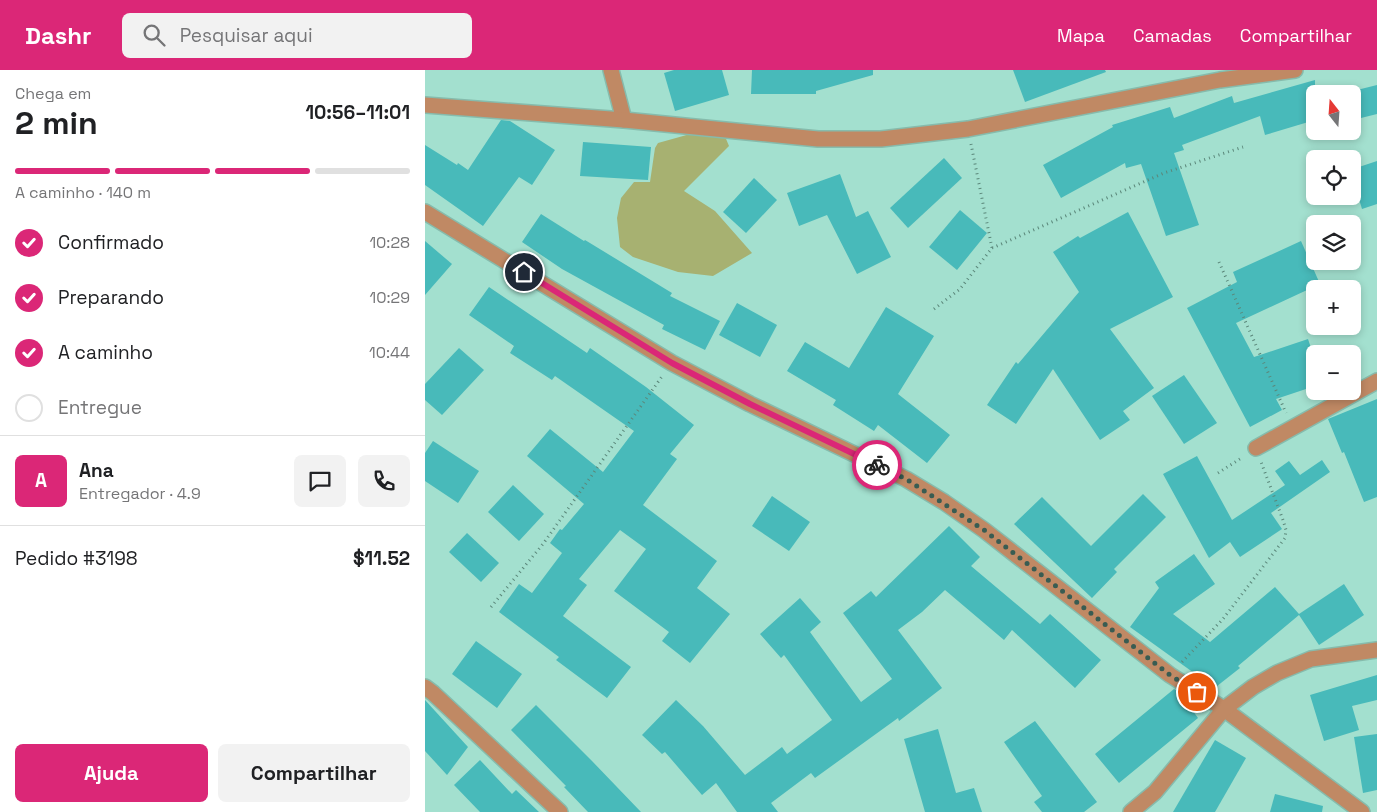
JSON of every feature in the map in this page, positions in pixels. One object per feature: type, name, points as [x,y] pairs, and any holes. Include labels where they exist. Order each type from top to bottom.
[{"type":"street","points":[[611,70],[624,120]]},
{"type":"street","points":[[425,105],[624,120],[818,139],[881,139],[968,129],[1220,80],[1295,70]]},
{"type":"street","points":[[425,212],[672,363],[750,404],[906,479],[944,502],[984,530],[1170,675],[1224,709],[1361,812]]},
{"type":"street","points":[[1256,448],[1377,381]]},
{"type":"street","points":[[1131,812],[1155,792],[1224,709],[1253,687],[1277,673],[1311,659],[1377,650]]},
{"type":"street","points":[[425,687],[433,692],[490,744],[560,812]]},
{"type":"path","points":[[968,129],[992,248]]},
{"type":"path","points":[[933,309],[960,288],[992,248],[1164,173],[1243,147]]},
{"type":"path","points":[[1219,262],[1292,428]]},
{"type":"path","points":[[491,606],[543,544],[672,363]]},
{"type":"path","points":[[1170,675],[1223,618],[1285,538],[1286,530],[1283,520],[1256,448],[1218,473]]},
{"type":"green space","points":[[701,131],[724,134],[729,146],[684,191],[715,211],[752,253],[713,276],[678,272],[633,257],[620,247],[617,218],[621,198],[634,182],[650,182],[655,148],[658,143]]},
{"type":"building","points":[[674,70],[722,70],[729,95],[675,111],[664,73]]},
{"type":"building","points":[[752,70],[873,70],[873,75],[816,91],[816,94],[751,94]]},
{"type":"building","points":[[1013,70],[1105,70],[1106,72],[1025,102]]},
{"type":"building","points":[[1315,80],[1315,85],[1306,85],[1306,123],[1265,135],[1260,116],[1182,145],[1184,150],[1174,153],[1199,225],[1166,236],[1141,164],[1126,168],[1125,163],[1061,198],[1043,165],[1113,127],[1112,125],[1170,107],[1174,118],[1232,96],[1234,103]]},
{"type":"building","points":[[1377,85],[1377,114],[1361,118],[1361,89]]},
{"type":"building","points":[[501,120],[510,121],[555,150],[532,185],[519,177],[483,226],[425,185],[425,145],[468,170]]},
{"type":"building","points":[[583,142],[651,147],[648,180],[580,176]]},
{"type":"building","points":[[944,158],[962,178],[908,228],[890,208]]},
{"type":"building","points":[[1377,161],[1377,204],[1362,209],[1361,205],[1361,166]]},
{"type":"building","points":[[840,174],[856,217],[868,211],[891,257],[857,274],[827,215],[799,226],[787,193]]},
{"type":"building","points":[[754,178],[777,200],[746,233],[723,212]]},
{"type":"building","points":[[960,210],[987,233],[957,270],[929,247]]},
{"type":"building","points":[[1128,212],[1173,297],[1110,329],[1154,388],[1123,411],[1130,420],[1100,440],[1053,369],[1016,424],[987,405],[1016,362],[1018,364],[1079,292],[1053,252],[1078,236],[1080,238]]},
{"type":"building","points":[[541,214],[672,293],[670,296],[720,321],[705,350],[662,329],[664,325],[562,269],[522,242]]},
{"type":"building","points":[[425,241],[452,264],[425,295]]},
{"type":"building","points":[[1301,241],[1306,252],[1306,270],[1314,270],[1318,280],[1306,280],[1306,290],[1236,323],[1254,357],[1308,339],[1310,345],[1306,345],[1306,389],[1276,399],[1282,410],[1250,427],[1187,308],[1237,282],[1233,272]]},
{"type":"building","points":[[489,287],[587,353],[590,348],[646,387],[694,425],[670,454],[677,459],[643,505],[717,561],[697,588],[730,614],[690,663],[662,641],[669,632],[614,591],[646,549],[620,530],[579,579],[587,585],[563,616],[631,667],[607,698],[556,660],[559,657],[499,612],[519,584],[532,593],[562,553],[550,543],[560,529],[562,530],[584,504],[527,456],[550,429],[603,472],[634,431],[555,376],[552,380],[510,353],[514,346],[469,315]]},
{"type":"building","points":[[737,303],[777,325],[760,357],[719,335]]},
{"type":"building","points":[[886,307],[934,336],[898,394],[950,435],[927,463],[878,425],[874,431],[833,405],[836,400],[787,371],[805,342],[849,368]]},
{"type":"building","points":[[459,348],[484,370],[442,415],[425,400],[425,384]]},
{"type":"building","points":[[1184,375],[1217,423],[1184,444],[1152,396]]},
{"type":"building","points":[[1377,399],[1377,497],[1364,502],[1344,452],[1342,453],[1328,419]]},
{"type":"building","points":[[433,441],[479,471],[458,503],[425,481],[425,453]]},
{"type":"building","points":[[1197,456],[1232,520],[1285,485],[1275,471],[1289,461],[1300,475],[1322,460],[1330,472],[1271,513],[1282,529],[1240,557],[1230,542],[1209,558],[1163,474]]},
{"type":"building","points":[[513,485],[544,514],[519,541],[488,512]]},
{"type":"building","points":[[1143,494],[1166,517],[1114,569],[1117,572],[1092,598],[1014,524],[1042,497],[1091,546]]},
{"type":"building","points":[[772,496],[810,522],[789,551],[752,526]]},
{"type":"building","points":[[949,526],[980,557],[971,566],[1040,624],[1050,614],[1101,660],[1075,688],[1012,630],[1004,640],[945,590],[922,612],[898,630],[942,688],[899,721],[898,718],[815,778],[811,773],[771,803],[778,812],[737,812],[716,783],[702,795],[665,752],[662,754],[642,735],[676,700],[703,726],[745,775],[782,747],[787,754],[832,720],[784,655],[781,658],[760,634],[800,598],[821,622],[810,632],[861,702],[892,679],[843,613],[871,591],[876,597]]},
{"type":"building","points":[[467,533],[499,563],[481,582],[449,552]]},
{"type":"building","points":[[1194,554],[1215,584],[1173,614],[1210,642],[1275,587],[1299,614],[1344,584],[1364,615],[1319,645],[1299,615],[1238,666],[1240,668],[1212,690],[1190,676],[1194,673],[1130,627],[1159,588],[1155,582]]},
{"type":"building","points":[[476,641],[522,674],[497,708],[452,674]]},
{"type":"building","points":[[1377,675],[1377,700],[1352,706],[1359,730],[1324,741],[1310,695]]},
{"type":"building","points":[[1174,689],[1196,702],[1190,707],[1198,718],[1119,783],[1095,754]]},
{"type":"building","points":[[425,700],[468,747],[447,775],[425,751]]},
{"type":"building","points":[[536,705],[641,812],[588,812],[564,787],[566,786],[511,730]]},
{"type":"building","points":[[1035,721],[1097,802],[1084,812],[1042,812],[1034,802],[1042,796],[1004,742]]},
{"type":"building","points":[[938,729],[956,793],[974,788],[982,812],[925,812],[904,739]]},
{"type":"building","points":[[1377,734],[1377,790],[1363,793],[1354,737]]},
{"type":"building","points":[[1215,740],[1246,758],[1215,812],[1173,812]]},
{"type":"building","points":[[480,760],[512,794],[516,790],[539,812],[480,812],[454,785]]},
{"type":"building","points":[[1275,794],[1323,806],[1322,812],[1270,812]]},
{"type":"way so far","points":[[877,465],[906,479],[944,502],[984,530],[1170,675],[1197,692]]},
{"type":"route","points":[[524,272],[672,363],[750,404],[877,465]]}]
